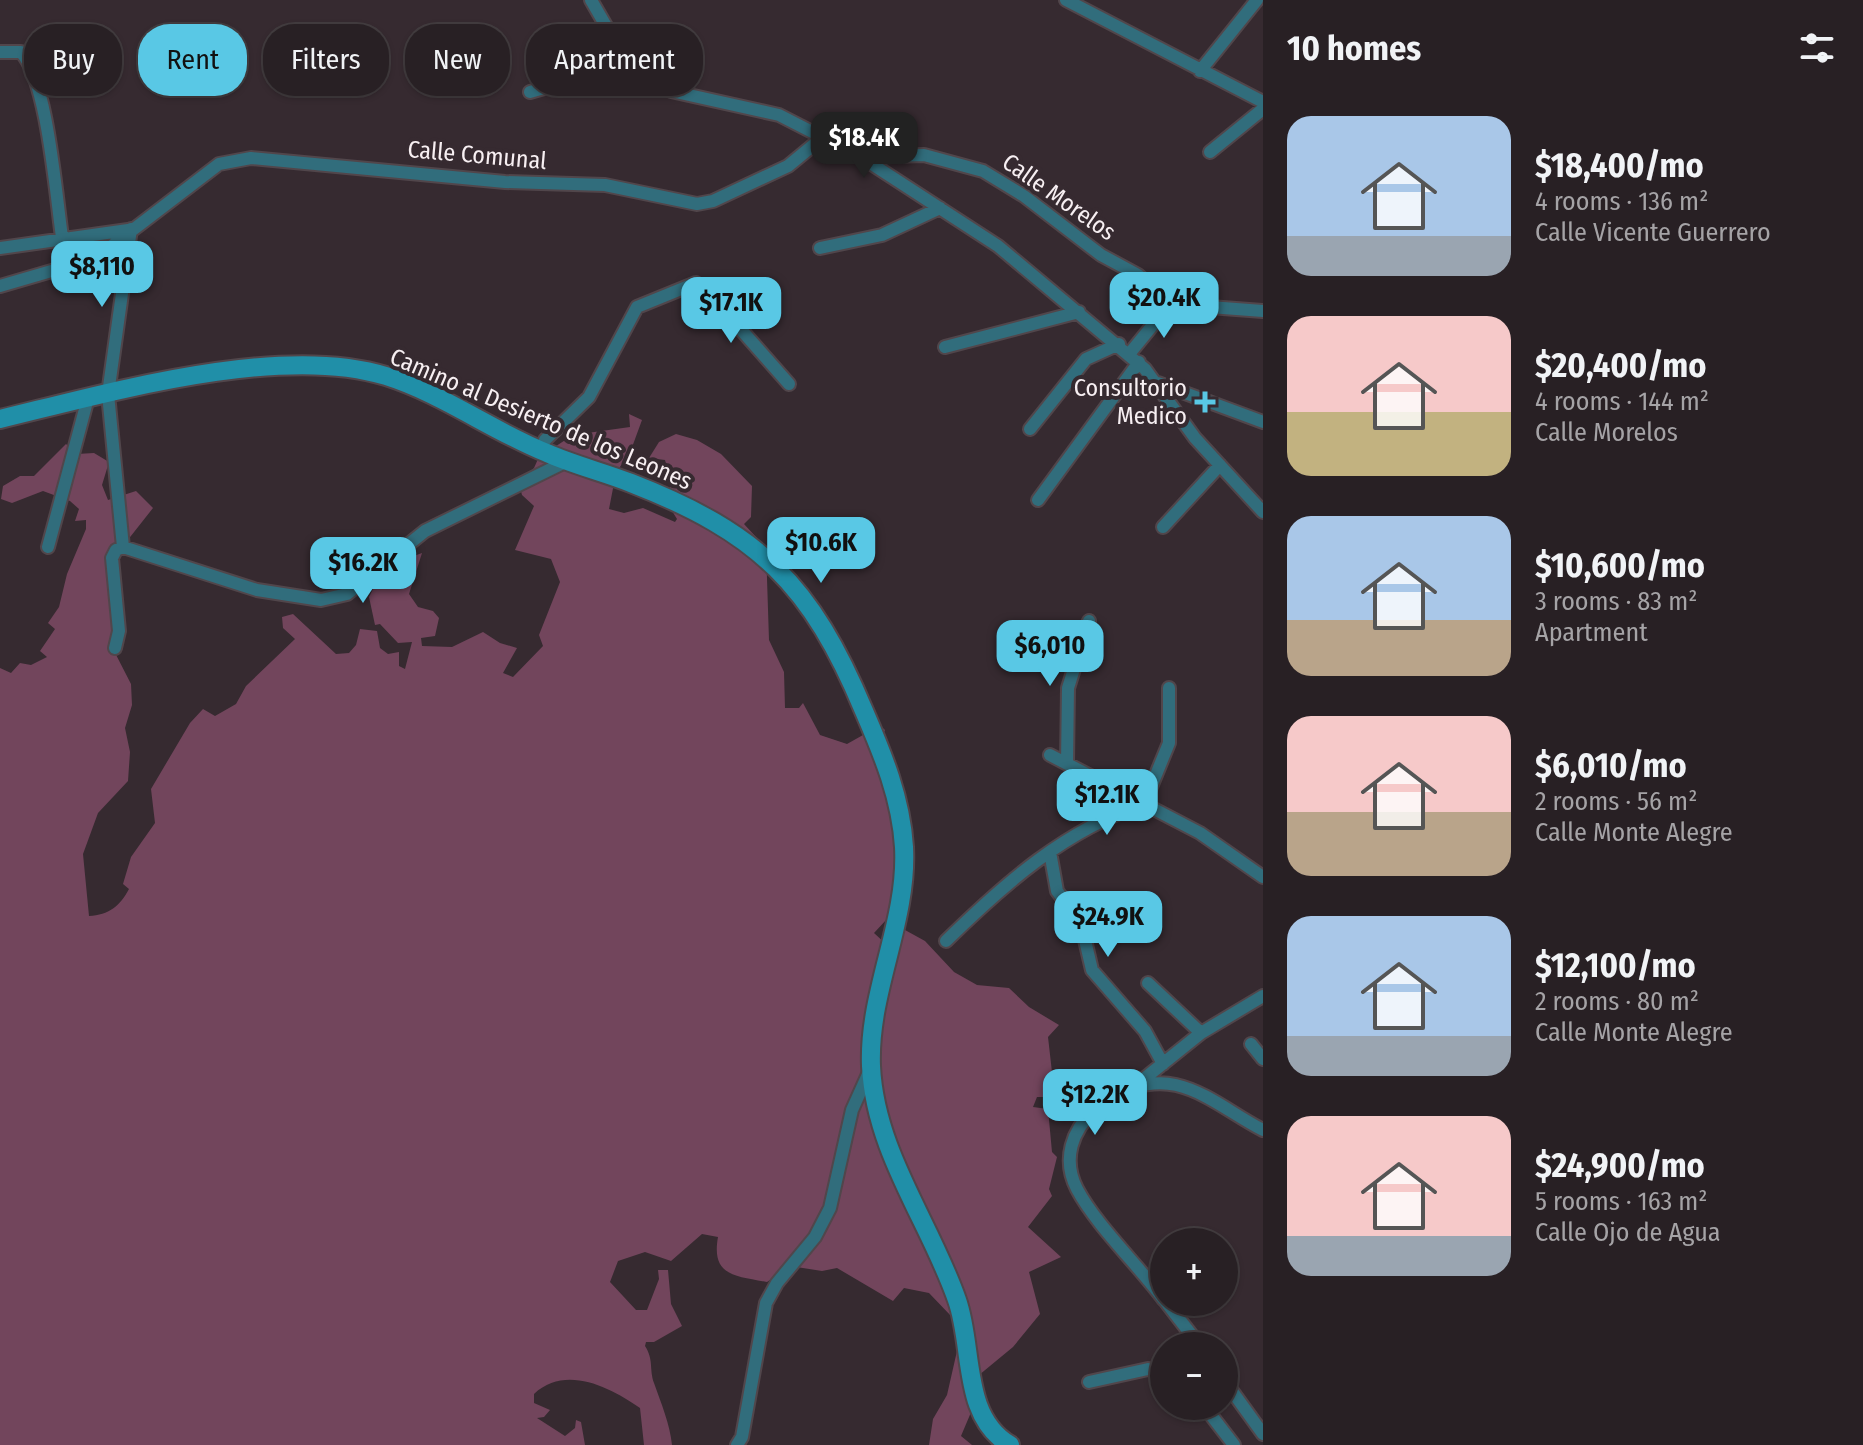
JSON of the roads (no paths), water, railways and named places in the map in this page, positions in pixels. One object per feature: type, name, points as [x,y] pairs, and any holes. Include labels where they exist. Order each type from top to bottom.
[{"type":"main road","name":"Camino al Desierto de los Leones","points":[[0,419],[108,394],[283,364],[341,365],[388,377],[435,397],[541,451],[698,513],[769,559],[792,581],[849,673],[894,781],[904,849],[898,914],[873,1015],[871,1068],[890,1150],[958,1302],[979,1411],[990,1429],[1010,1445]]},
{"type":"street","points":[[591,0],[605,24]]},
{"type":"street","points":[[1066,0],[1263,102]]},
{"type":"street","points":[[1200,71],[1257,0]]},
{"type":"street","points":[[0,52],[21,52],[28,59],[41,101],[62,237]]},
{"type":"street","points":[[694,96],[779,115],[861,157],[998,246],[1134,358],[1158,383],[1195,438],[1263,512]]},
{"type":"street","points":[[1210,152],[1263,109]]},
{"type":"street","name":"Calle Comunal","points":[[0,248],[131,229],[219,164],[251,158],[505,182],[605,185],[697,204],[713,201],[788,166],[822,138]]},
{"type":"street","name":"Calle Morelos","points":[[861,157],[924,155],[983,171],[1024,196],[1101,255],[1138,275],[1170,304]]},
{"type":"street","points":[[820,248],[882,235],[940,208]]},
{"type":"street","points":[[0,286],[96,258],[131,229]]},
{"type":"street","points":[[115,648],[119,631],[112,558],[120,549],[108,394],[131,229]]},
{"type":"street","points":[[541,451],[545,440],[589,397],[637,307],[696,283],[714,299],[789,384]]},
{"type":"street","points":[[1038,500],[1170,304],[1263,311]]},
{"type":"street","points":[[945,347],[1079,312]]},
{"type":"street","points":[[1030,429],[1086,359],[1119,344]]},
{"type":"street","points":[[1158,383],[1263,422]]},
{"type":"street","points":[[48,547],[88,398]]},
{"type":"street","points":[[120,549],[257,590],[321,600],[347,594],[425,531],[569,460]]},
{"type":"street","points":[[1163,527],[1220,465]]},
{"type":"street","points":[[1067,763],[1068,688],[1089,621]]},
{"type":"street","points":[[946,941],[999,890],[1050,852],[1106,817],[1144,804],[1169,743],[1169,688]]},
{"type":"street","points":[[1050,755],[1200,833],[1263,877]]},
{"type":"street","points":[[1050,852],[1057,891],[1081,923],[1092,970],[1145,1031],[1163,1064]]},
{"type":"street","points":[[1148,983],[1201,1033]]},
{"type":"street","points":[[1150,1282],[1077,1189],[1071,1172],[1074,1141],[1080,1126],[1105,1099],[1135,1086],[1201,1033],[1263,996]]},
{"type":"street","points":[[1251,1044],[1263,1059]]},
{"type":"street","points":[[737,1445],[742,1437],[766,1303],[777,1283],[815,1237],[830,1208],[852,1110],[871,1068]]},
{"type":"street","points":[[1135,1086],[1157,1083],[1189,1089],[1263,1130]]},
{"type":"street","points":[[1177,1316],[1189,1332]]},
{"type":"street","points":[[1089,1382],[1150,1370]]},
{"type":"street","points":[[1238,1399],[1263,1434]]},
{"type":"street","points":[[1215,1420],[1234,1445]]},
{"type":"place","name":"Consultorio Medico","points":[[1205,402]]}]
